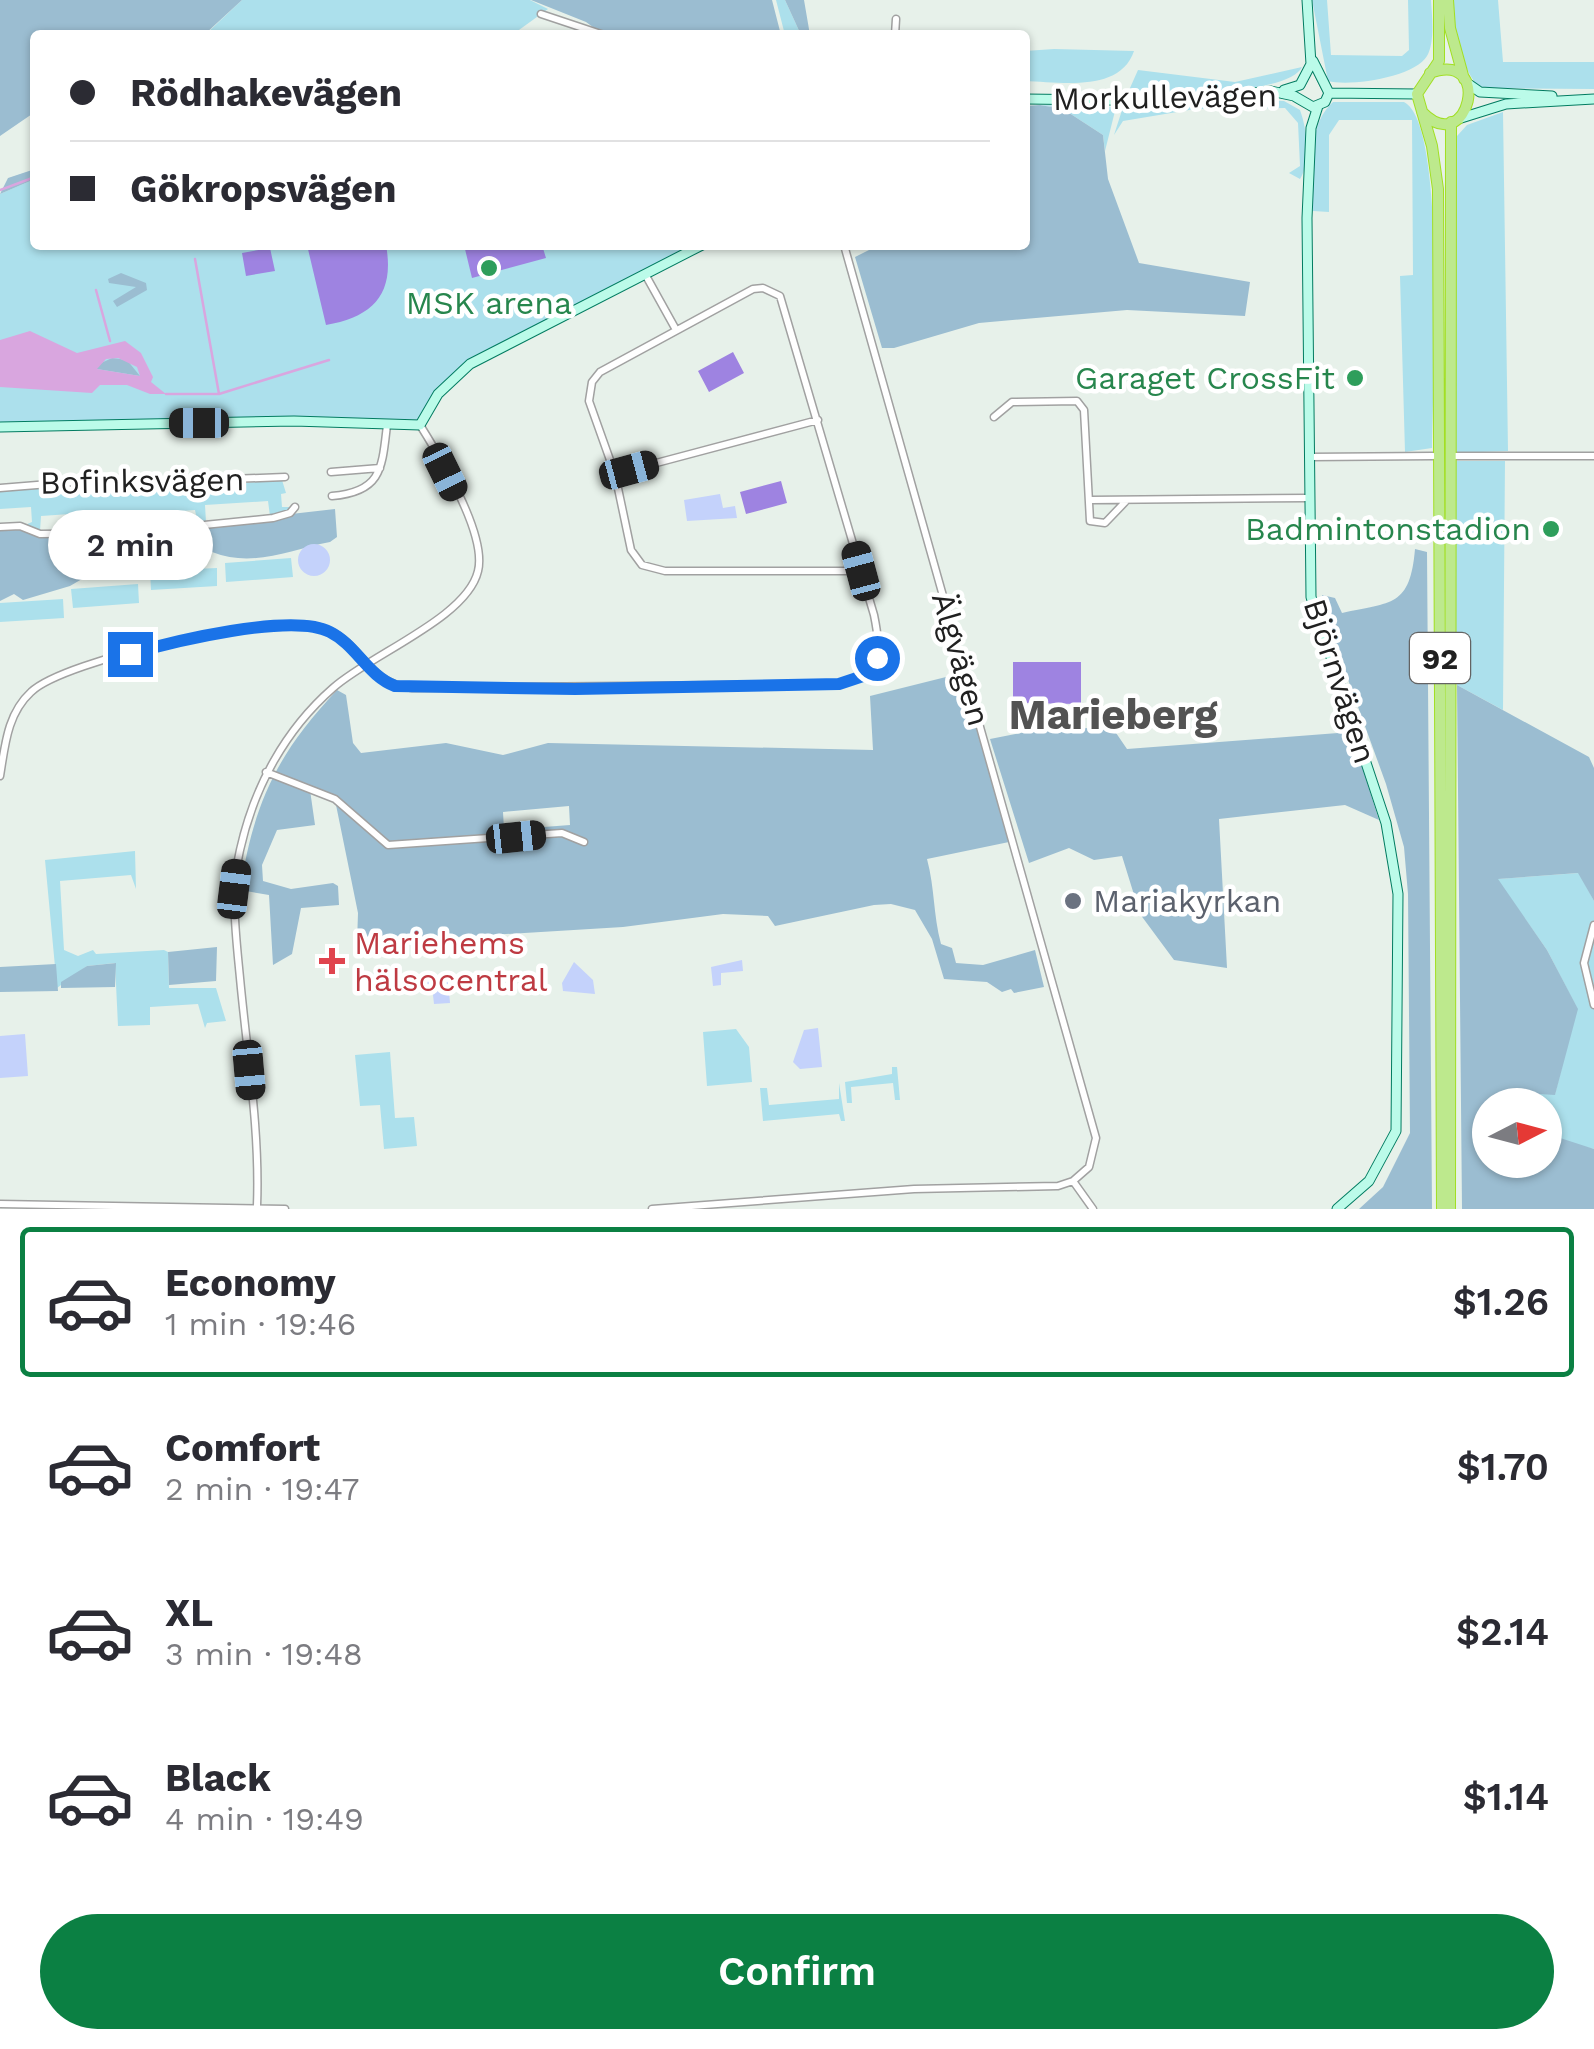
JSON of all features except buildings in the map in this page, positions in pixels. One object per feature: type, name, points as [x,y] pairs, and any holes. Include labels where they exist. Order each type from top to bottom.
[{"type":"highway","points":[[1439,0],[1439,62],[1417,94],[1420,110],[1432,120],[1454,121],[1469,105],[1450,28],[1448,0]]},
{"type":"highway","points":[[1430,74],[1448,70],[1466,81]]},
{"type":"highway","name":"92","points":[[1420,110],[1438,172],[1442,1209]]},
{"type":"highway","name":"92","points":[[1450,1209],[1454,121]]},
{"type":"street","name":"Björnvägen","points":[[1307,0],[1311,55],[1329,93],[1318,106],[1311,128],[1307,218],[1311,597],[1386,824],[1398,894],[1396,1131],[1369,1181],[1337,1209]]},
{"type":"street","points":[[542,14],[589,30]]},
{"type":"street","points":[[896,19],[896,30]]},
{"type":"street","name":"Björnvägen","points":[[1311,55],[1302,82],[1303,103],[1311,128]]},
{"type":"street","points":[[1271,92],[1321,78]]},
{"type":"street","points":[[1466,81],[1480,92],[1594,99]]},
{"type":"street","name":"Morkullevägen","points":[[1030,99],[1180,101],[1271,92],[1303,103]]},
{"type":"street","points":[[1329,93],[1417,94]]},
{"type":"street","points":[[1454,121],[1506,104],[1560,98]]},
{"type":"street","points":[[1303,103],[1318,106]]},
{"type":"street","points":[[257,1206],[258,1164],[234,889],[239,851],[266,772],[303,718],[364,662],[448,613],[470,591],[478,572],[474,532],[420,425],[438,394],[470,364],[692,250]]},
{"type":"street","name":"Älgvägen","points":[[845,250],[1096,1138],[1094,1160],[1074,1181]]},
{"type":"street","points":[[644,274],[674,328]]},
{"type":"street","points":[[0,776],[18,706],[33,689],[60,673],[205,635],[298,626],[324,629],[347,642],[383,682],[412,688],[839,684],[863,676],[877,658],[880,640],[861,571],[818,420],[785,305],[772,290],[753,290],[674,328],[600,372],[592,382],[590,402],[615,474],[630,550],[649,568],[861,571]]},
{"type":"street","points":[[994,417],[1012,402],[1069,399],[1082,405],[1090,500],[1086,513],[1098,525],[1110,520],[1128,500]]},
{"type":"street","points":[[615,474],[818,420]]},
{"type":"street","name":"Bofinksvägen","points":[[0,427],[294,421],[420,425]]},
{"type":"street","points":[[332,496],[365,488],[380,468],[387,425]]},
{"type":"street","points":[[1308,457],[1433,456]]},
{"type":"street","points":[[1451,456],[1594,456]]},
{"type":"street","points":[[331,472],[380,468]]},
{"type":"street","name":"Bofinksvägen","points":[[0,488],[135,477],[149,482],[285,477]]},
{"type":"street","points":[[1090,500],[1309,498]]},
{"type":"street","name":"Bofinksvägen","points":[[0,527],[20,526],[40,534],[125,533],[273,518],[290,513],[295,506]]},
{"type":"street","points":[[266,772],[335,799],[388,845],[562,832],[584,842]]},
{"type":"street","points":[[1594,925],[1584,963],[1594,1006]]},
{"type":"street","points":[[652,1209],[983,1185],[1048,1188],[1074,1181],[1093,1209]]},
{"type":"street","points":[[0,1204],[285,1209]]},
{"type":"shaded area","points":[[0,0],[242,0],[209,30],[30,30],[30,115],[0,136]]},
{"type":"shaded area","points":[[242,0],[530,0],[548,9],[519,30],[210,30]]},
{"type":"shaded area","points":[[531,0],[772,0],[780,30],[597,30]]},
{"type":"shaded area","points":[[776,0],[785,0],[799,30],[784,30]]},
{"type":"shaded area","points":[[785,0],[804,0],[809,30],[799,30]]},
{"type":"shaded area","points":[[1312,0],[1327,0],[1331,55],[1402,56],[1409,50],[1408,0],[1431,0],[1430,51],[1420,63],[1396,75],[1351,83],[1328,81]]},
{"type":"shaded area","points":[[1452,0],[1498,0],[1503,62],[1594,62],[1594,89],[1479,88],[1459,47]]},
{"type":"shaded area","points":[[1030,51],[1134,51],[1116,74],[1071,83],[1030,81]]},
{"type":"shaded area","points":[[1302,67],[1292,76],[1249,89],[1126,97],[1138,70],[1235,82]]},
{"type":"shaded area","points":[[1247,99],[1284,101],[1300,110],[1307,145],[1300,179],[1289,173],[1300,166],[1298,123],[1285,108],[1195,109],[1123,121],[1114,135],[1123,107]]},
{"type":"shaded area","points":[[1333,102],[1404,102],[1418,121],[1427,158],[1435,263],[1432,448],[1405,452],[1400,276],[1413,275],[1412,120],[1339,120],[1329,135],[1329,212],[1313,211],[1314,138],[1324,112]]},
{"type":"shaded area","points":[[1040,105],[1116,107],[1105,151],[1103,135],[1063,109]]},
{"type":"shaded area","points":[[1030,106],[1063,109],[1103,135],[1108,179],[1139,263],[1250,282],[1245,316],[1127,310],[979,323],[882,348],[855,257],[869,250],[1030,250]]},
{"type":"shaded area","points":[[1503,112],[1508,451],[1455,453],[1457,136],[1467,125]]},
{"type":"shaded area","points":[[30,171],[30,181],[0,194],[8,178]]},
{"type":"shaded area","points":[[30,181],[30,250],[693,250],[454,376],[420,425],[0,427],[0,194]]},
{"type":"shaded area","points":[[270,250],[275,271],[246,276],[242,253]]},
{"type":"shaded area","points":[[308,250],[387,250],[387,277],[377,300],[356,316],[326,325]]},
{"type":"shaded area","name":"MSK arena","points":[[465,250],[544,250],[546,258],[472,278]]},
{"type":"shaded area","points":[[121,273],[146,283],[147,290],[117,307],[113,301],[136,287],[109,283],[108,279]]},
{"type":"shaded area","points":[[30,331],[77,353],[125,341],[141,353],[153,377],[151,382],[166,394],[150,394],[127,385],[100,385],[92,393],[0,387],[0,340]],"holes":[[[118,358],[137,367],[140,376],[97,369],[106,359]]]},
{"type":"shaded area","points":[[733,352],[744,373],[709,392],[698,371]]},
{"type":"shaded area","points":[[112,358],[127,360],[140,376],[97,369],[97,365]]},
{"type":"shaded area","points":[[1453,461],[1505,461],[1503,710],[1457,685]]},
{"type":"shaded area","points":[[130,479],[228,484],[282,480],[286,493],[281,494],[282,507],[293,507],[289,512],[270,516],[268,501],[205,505],[206,522],[198,525],[195,510],[121,515],[121,530],[114,528],[113,511],[41,516],[40,531],[25,525],[32,522],[31,507],[0,509],[0,490]]},
{"type":"shaded area","points":[[781,481],[787,503],[746,514],[740,492]]},
{"type":"shaded area","points":[[720,494],[723,508],[735,506],[737,518],[687,521],[684,500]]},
{"type":"shaded area","points":[[335,509],[337,537],[330,542],[257,558],[212,552],[120,574],[111,562],[70,586],[23,600],[14,594],[0,601],[0,527],[20,526],[40,534],[125,533]]},
{"type":"shaded area","points":[[314,544],[325,549],[330,560],[325,571],[314,576],[303,571],[298,560],[303,549]]},
{"type":"shaded area","points":[[1415,549],[1427,552],[1432,1209],[1359,1209],[1383,1187],[1410,1133],[1408,894],[1404,847],[1386,784],[1325,616],[1322,595],[1335,598],[1342,613],[1395,599],[1409,582]]},
{"type":"shaded area","points":[[291,558],[293,577],[226,582],[225,563]]},
{"type":"shaded area","points":[[217,568],[217,586],[151,590],[150,571]]},
{"type":"shaded area","points":[[138,584],[139,603],[73,608],[71,589]]},
{"type":"shaded area","points":[[63,599],[64,618],[0,622],[0,603]]},
{"type":"shaded area","points":[[1013,662],[1081,662],[1081,704],[1013,703]]},
{"type":"shaded area","points":[[962,673],[1009,842],[927,859],[941,944],[952,948],[956,963],[983,965],[1035,950],[1044,987],[1014,993],[1011,989],[1002,992],[987,982],[944,979],[932,939],[915,910],[891,904],[775,926],[768,916],[723,914],[623,927],[357,943],[358,913],[335,800],[310,790],[315,825],[277,830],[262,865],[263,881],[291,889],[333,883],[338,886],[339,905],[301,908],[292,954],[273,965],[269,895],[240,890],[252,831],[271,782],[298,736],[337,690],[346,695],[353,743],[361,753],[446,743],[503,755],[548,743],[873,750],[870,696]],"holes":[[[569,806],[570,825],[504,830],[503,812]]]},
{"type":"shaded area","points":[[1457,685],[1589,757],[1594,768],[1594,901],[1578,873],[1498,879],[1547,950],[1578,1009],[1557,1088],[1472,1088],[1472,1178],[1562,1178],[1562,1139],[1594,1149],[1594,1209],[1462,1209]]},
{"type":"shaded area","points":[[1056,726],[1114,730],[1127,749],[1351,732],[1379,820],[1345,805],[1219,819],[1227,968],[1174,960],[1140,914],[1122,856],[1094,860],[1069,848],[1029,863],[990,739]]},
{"type":"shaded area","points":[[135,851],[136,889],[131,875],[60,881],[64,950],[78,956],[93,950],[96,954],[164,950],[168,952],[169,988],[216,988],[226,1021],[207,1023],[205,1028],[198,1004],[150,1007],[150,1025],[118,1026],[115,963],[87,966],[57,988],[45,860]]},
{"type":"shaded area","points":[[1579,873],[1594,901],[1594,1149],[1562,1140],[1562,1088],[1557,1088],[1577,1008],[1547,950],[1497,879]]},
{"type":"shaded area","points":[[217,947],[216,981],[169,985],[168,952]]},
{"type":"shaded area","points":[[742,960],[743,971],[721,973],[721,985],[713,986],[711,967]]},
{"type":"shaded area","points":[[574,962],[593,980],[595,994],[563,991],[562,983]]},
{"type":"shaded area","points":[[116,963],[115,987],[61,988],[61,982],[87,966]]},
{"type":"shaded area","points":[[56,964],[58,991],[0,992],[0,967]]},
{"type":"shaded area","points":[[431,973],[432,981],[448,979],[450,1003],[434,1004],[432,986],[419,987],[418,975]]},
{"type":"shaded area","points":[[818,1028],[822,1067],[800,1069],[793,1062],[804,1030]]},
{"type":"shaded area","points":[[736,1029],[749,1047],[752,1082],[707,1086],[703,1032]]},
{"type":"shaded area","points":[[25,1034],[28,1076],[0,1078],[0,1036]]},
{"type":"shaded area","points":[[390,1052],[395,1118],[414,1117],[417,1146],[384,1149],[380,1105],[360,1106],[355,1055]]},
{"type":"shaded area","points":[[892,1067],[897,1067],[900,1100],[895,1100],[893,1083],[851,1087],[852,1103],[847,1103],[845,1082],[892,1074]]},
{"type":"shaded area","points":[[839,1083],[845,1121],[841,1121],[839,1114],[763,1121],[760,1088],[767,1088],[769,1105],[839,1099]]},
{"type":"waterway","points":[[0,190],[30,179]]},
{"type":"waterway","points":[[195,259],[219,394]]},
{"type":"waterway","points":[[96,290],[110,341]]},
{"type":"waterway","points":[[166,394],[219,394],[329,360]]},
{"type":"place","name":"MSK arena","points":[[489,268]]},
{"type":"place","name":"Garaget CrossFit","points":[[1355,378]]},
{"type":"place","name":"Badmintonstadion","points":[[1551,529]]},
{"type":"place","name":"Mariakyrkan","points":[[1073,901]]},
{"type":"place","name":"Mariehems hälsocentral","points":[[332,961]]},
{"type":"district","name":"Marieberg","points":[[1113,714]]},
{"type":"route","points":[[130,654],[205,635],[316,626],[347,642],[383,682],[395,686],[575,689],[839,684],[863,676],[877,658]]}]
